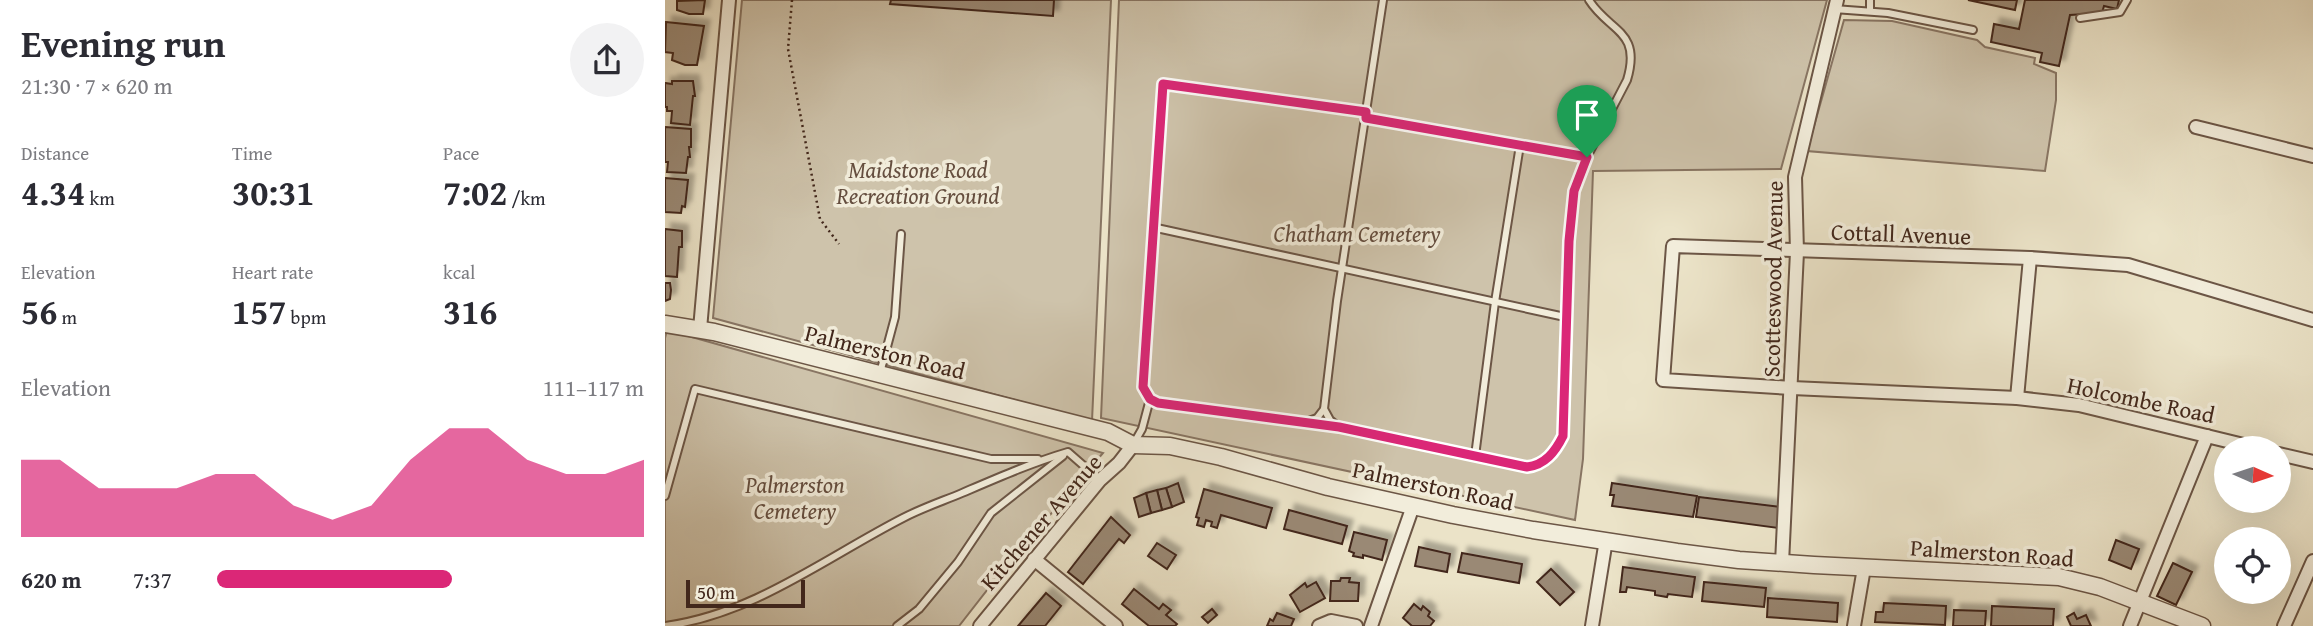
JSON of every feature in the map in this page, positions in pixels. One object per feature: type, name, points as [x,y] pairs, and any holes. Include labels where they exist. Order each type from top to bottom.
[{"type":"street","points":[[700,329],[729,0]]},
{"type":"street","name":"Scotteswood Avenue","points":[[1783,563],[1797,252],[1795,177],[1835,5]]},
{"type":"street","points":[[2196,127],[2313,156]]},
{"type":"street","name":"Cottall Avenue","points":[[1663,380],[1673,246],[2030,258],[2128,265],[2313,320]]},
{"type":"street","points":[[2017,398],[2030,258]]},
{"type":"street","name":"Palmerston Road","points":[[665,324],[700,329],[1108,432],[1133,445],[1170,446],[1328,487],[1533,530],[1709,557],[1864,568],[2052,576],[2086,583],[2202,626]]},
{"type":"street","name":"Holcombe Road","points":[[1663,380],[2017,398],[2079,405],[2214,438]]},
{"type":"street","points":[[2130,626],[2207,436]]},
{"type":"street","name":"Kitchener Avenue","points":[[980,626],[1100,480],[1119,463],[1133,445]]},
{"type":"street","points":[[2291,457],[2313,463]]},
{"type":"street","points":[[1371,626],[1413,506]]},
{"type":"street","points":[[1592,626],[1606,540]]},
{"type":"street","points":[[1034,559],[1116,626]]},
{"type":"street","points":[[2284,626],[2313,561]]},
{"type":"street","points":[[1854,626],[1864,568]]},
{"type":"street","points":[[1319,626],[1331,621],[1356,626]]},
{"type":"lane","points":[[1303,423],[1317,418],[1324,409],[1383,0]]},
{"type":"lane","points":[[1870,0],[1870,11]]},
{"type":"lane","points":[[2080,18],[2120,12],[2127,0]]},
{"type":"lane","points":[[1587,157],[1366,115],[1163,84],[1143,387],[1150,399],[1158,403],[1339,427],[1527,467],[1543,462],[1557,448],[1563,436],[1565,317],[1574,191],[1587,157],[1627,80],[1631,66],[1626,39],[1591,2]]},
{"type":"lane","points":[[1835,5],[1973,30]]},
{"type":"lane","points":[[1475,456],[1495,302],[1520,145]]},
{"type":"lane","points":[[1152,228],[1343,267],[1565,317]]},
{"type":"lane","points":[[879,375],[895,317],[901,234]]},
{"type":"lane","points":[[665,496],[695,389],[991,459],[1043,459]]},
{"type":"lane","points":[[1133,445],[1142,429],[1150,399]]},
{"type":"lane","points":[[1324,409],[1330,421],[1339,427]]},
{"type":"lane","points":[[1068,452],[1100,480]]},
{"type":"lane","points":[[665,626],[686,623],[755,599],[796,580],[904,518],[1043,459],[1068,452]]},
{"type":"lane","points":[[897,626],[927,600],[958,562],[991,513],[1068,452]]},
{"type":"path","points":[[792,0],[788,49],[820,219],[839,244]]},
{"type":"path","points":[[811,207],[817,202]]},
{"type":"green space","name":"Maidstone Road Recreation Ground","points":[[742,0],[1111,0],[1092,421],[713,318]]},
{"type":"green space","name":"Chatham Cemetery","points":[[1119,0],[1827,0],[1781,169],[1593,171],[1583,459],[1575,520],[1101,418]]},
{"type":"green space","points":[[1844,20],[1892,21],[1977,40],[1985,47],[2035,58],[2034,64],[2056,73],[2056,100],[2045,171],[1807,151]]},
{"type":"green space","name":"Palmerston Cemetery","points":[[667,330],[1103,453],[1002,571],[959,626],[665,626]]},
{"type":"building","points":[[705,0],[703,14],[689,14],[677,10],[677,1]]},
{"type":"building","points":[[891,0],[1054,0],[1053,16],[890,4]]},
{"type":"building","points":[[1968,0],[2017,0],[2015,10]]},
{"type":"building","points":[[2025,0],[2119,0],[2117,9],[2104,6],[2102,13],[2070,15],[2059,66],[2040,62],[2042,53],[1991,42],[1994,24],[2019,29]]},
{"type":"building","points":[[666,22],[704,26],[697,65],[685,65],[672,60],[673,53],[665,52]]},
{"type":"building","points":[[672,81],[693,81],[695,96],[690,125],[671,123],[672,111],[667,111],[665,107],[665,83],[672,84]]},
{"type":"building","points":[[665,127],[691,129],[690,157],[686,173],[667,172]]},
{"type":"building","points":[[665,178],[688,180],[685,207],[682,206],[681,213],[665,212]]},
{"type":"building","points":[[665,229],[682,231],[677,277],[665,276]]},
{"type":"building","points":[[665,283],[670,283],[671,290],[670,299],[665,301]]},
{"type":"building","points":[[1178,483],[1184,502],[1172,507],[1166,488]]},
{"type":"building","points":[[1612,483],[1697,496],[1693,517],[1612,506]]},
{"type":"building","points":[[1166,488],[1172,507],[1162,510],[1157,490]]},
{"type":"building","points":[[1204,489],[1272,508],[1266,528],[1221,515],[1217,528],[1206,520],[1204,527],[1197,525],[1199,518],[1196,517]]},
{"type":"building","points":[[1157,490],[1162,510],[1151,513],[1146,493]]},
{"type":"building","points":[[1146,493],[1151,513],[1139,517],[1134,498]]},
{"type":"building","points":[[1699,497],[1781,507],[1778,528],[1696,517]]},
{"type":"building","points":[[1289,510],[1347,526],[1342,544],[1284,529]]},
{"type":"building","points":[[1111,517],[1130,535],[1124,543],[1119,539],[1083,584],[1068,572]]},
{"type":"building","points":[[1354,532],[1387,540],[1382,560],[1363,555],[1363,558],[1353,556],[1354,553],[1349,551]]},
{"type":"building","points":[[2116,540],[2139,549],[2131,569],[2109,560]]},
{"type":"building","points":[[1157,543],[1176,555],[1167,569],[1148,556]]},
{"type":"building","points":[[1419,547],[1450,554],[1447,572],[1415,566]]},
{"type":"building","points":[[1462,553],[1522,564],[1519,583],[1458,572]]},
{"type":"building","points":[[2173,563],[2192,572],[2176,605],[2157,596]]},
{"type":"building","points":[[1623,567],[1695,577],[1692,597],[1668,594],[1667,597],[1655,595],[1655,591],[1627,587],[1626,592],[1620,592]]},
{"type":"building","points":[[1551,569],[1574,592],[1560,605],[1537,582]]},
{"type":"building","points":[[1341,578],[1350,578],[1349,582],[1359,583],[1358,601],[1330,601],[1331,581],[1340,581]]},
{"type":"building","points":[[1316,582],[1325,598],[1300,612],[1290,595],[1305,583],[1307,587]]},
{"type":"building","points":[[1704,582],[1766,588],[1764,607],[1702,601]]},
{"type":"building","points":[[1134,589],[1159,609],[1163,604],[1171,610],[1166,615],[1177,624],[1149,626],[1122,604]]},
{"type":"building","points":[[1046,593],[1061,606],[1045,626],[1018,626]]},
{"type":"building","points":[[1768,598],[1838,603],[1837,622],[1767,617]]},
{"type":"building","points":[[1884,603],[1946,606],[1945,625],[1875,622],[1876,612],[1883,612]]},
{"type":"building","points":[[1414,604],[1421,610],[1423,606],[1430,612],[1428,616],[1434,621],[1430,626],[1412,626],[1403,618]]},
{"type":"building","points":[[1992,606],[2054,609],[2053,626],[1991,626]]},
{"type":"building","points":[[1212,609],[1217,615],[1208,623],[1202,617]]},
{"type":"building","points":[[1954,610],[1986,611],[1985,626],[1953,626]]},
{"type":"building","points":[[1277,613],[1294,619],[1291,626],[1267,626]]},
{"type":"building","points":[[2074,613],[2077,619],[2086,615],[2091,626],[2071,626],[2067,617]]},
{"type":"route","points":[[1163,84],[1366,112],[1366,118],[1587,157],[1574,191],[1569,241],[1563,436],[1557,448],[1543,462],[1534,466],[1516,466],[1339,427],[1158,403],[1150,399],[1143,387],[1163,84]]}]
